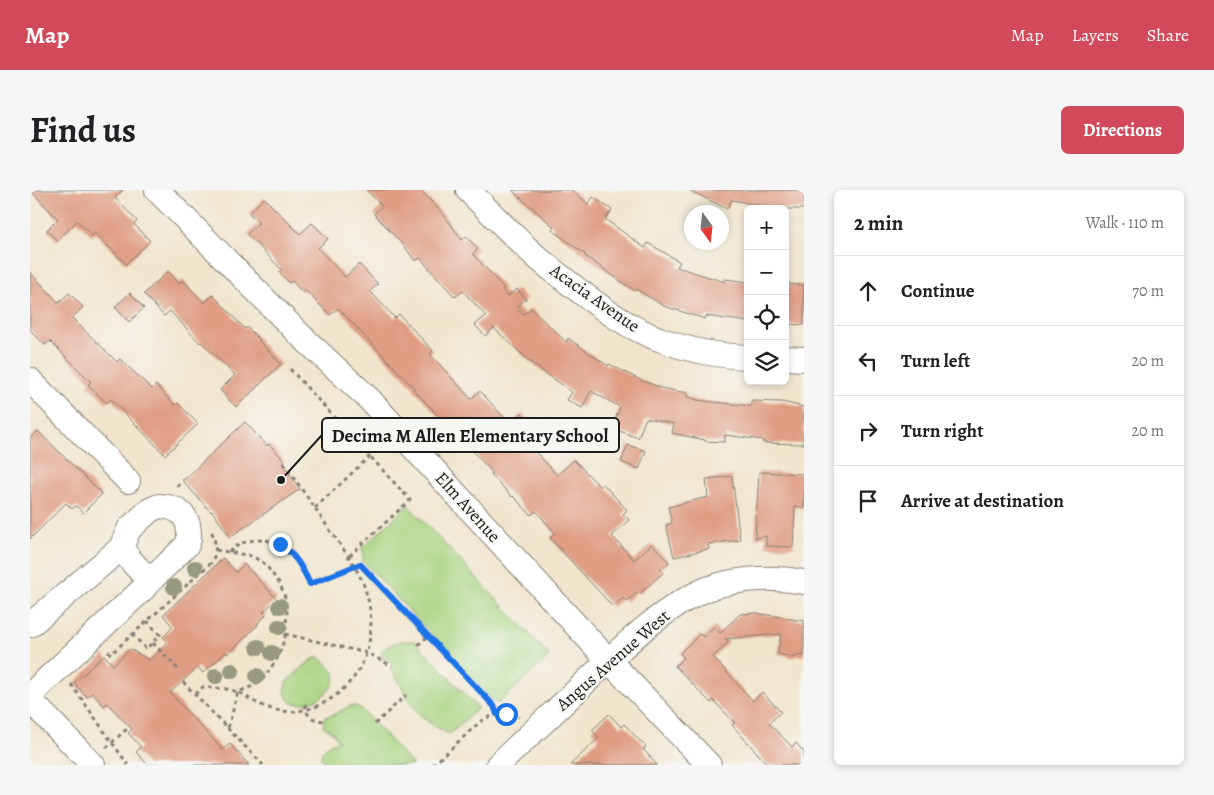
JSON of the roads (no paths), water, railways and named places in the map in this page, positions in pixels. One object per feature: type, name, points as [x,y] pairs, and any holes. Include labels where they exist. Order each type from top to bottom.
[{"type":"street","name":"Elm Avenue","points":[[157,190],[299,334],[369,399],[609,660],[709,765]]},
{"type":"street","name":"Acacia Avenue","points":[[468,190],[540,260],[595,303],[625,323],[657,339],[690,350],[728,356],[744,356]]},
{"type":"street","points":[[789,358],[804,359]]},
{"type":"street","points":[[30,380],[128,481]]},
{"type":"street","points":[[30,625],[121,548],[129,529],[150,510],[159,506],[168,507],[177,510],[184,516],[188,524],[189,539],[187,545],[30,695]]},
{"type":"street","points":[[121,548],[150,581]]},
{"type":"street","name":"Angus Avenue West","points":[[498,765],[609,660],[669,609],[697,593],[725,583],[758,578],[789,579],[804,582]]},
{"type":"street","points":[[30,700],[100,756]]},
{"type":"place","name":"Decima M Allen Elementary School","points":[[281,480]]}]
